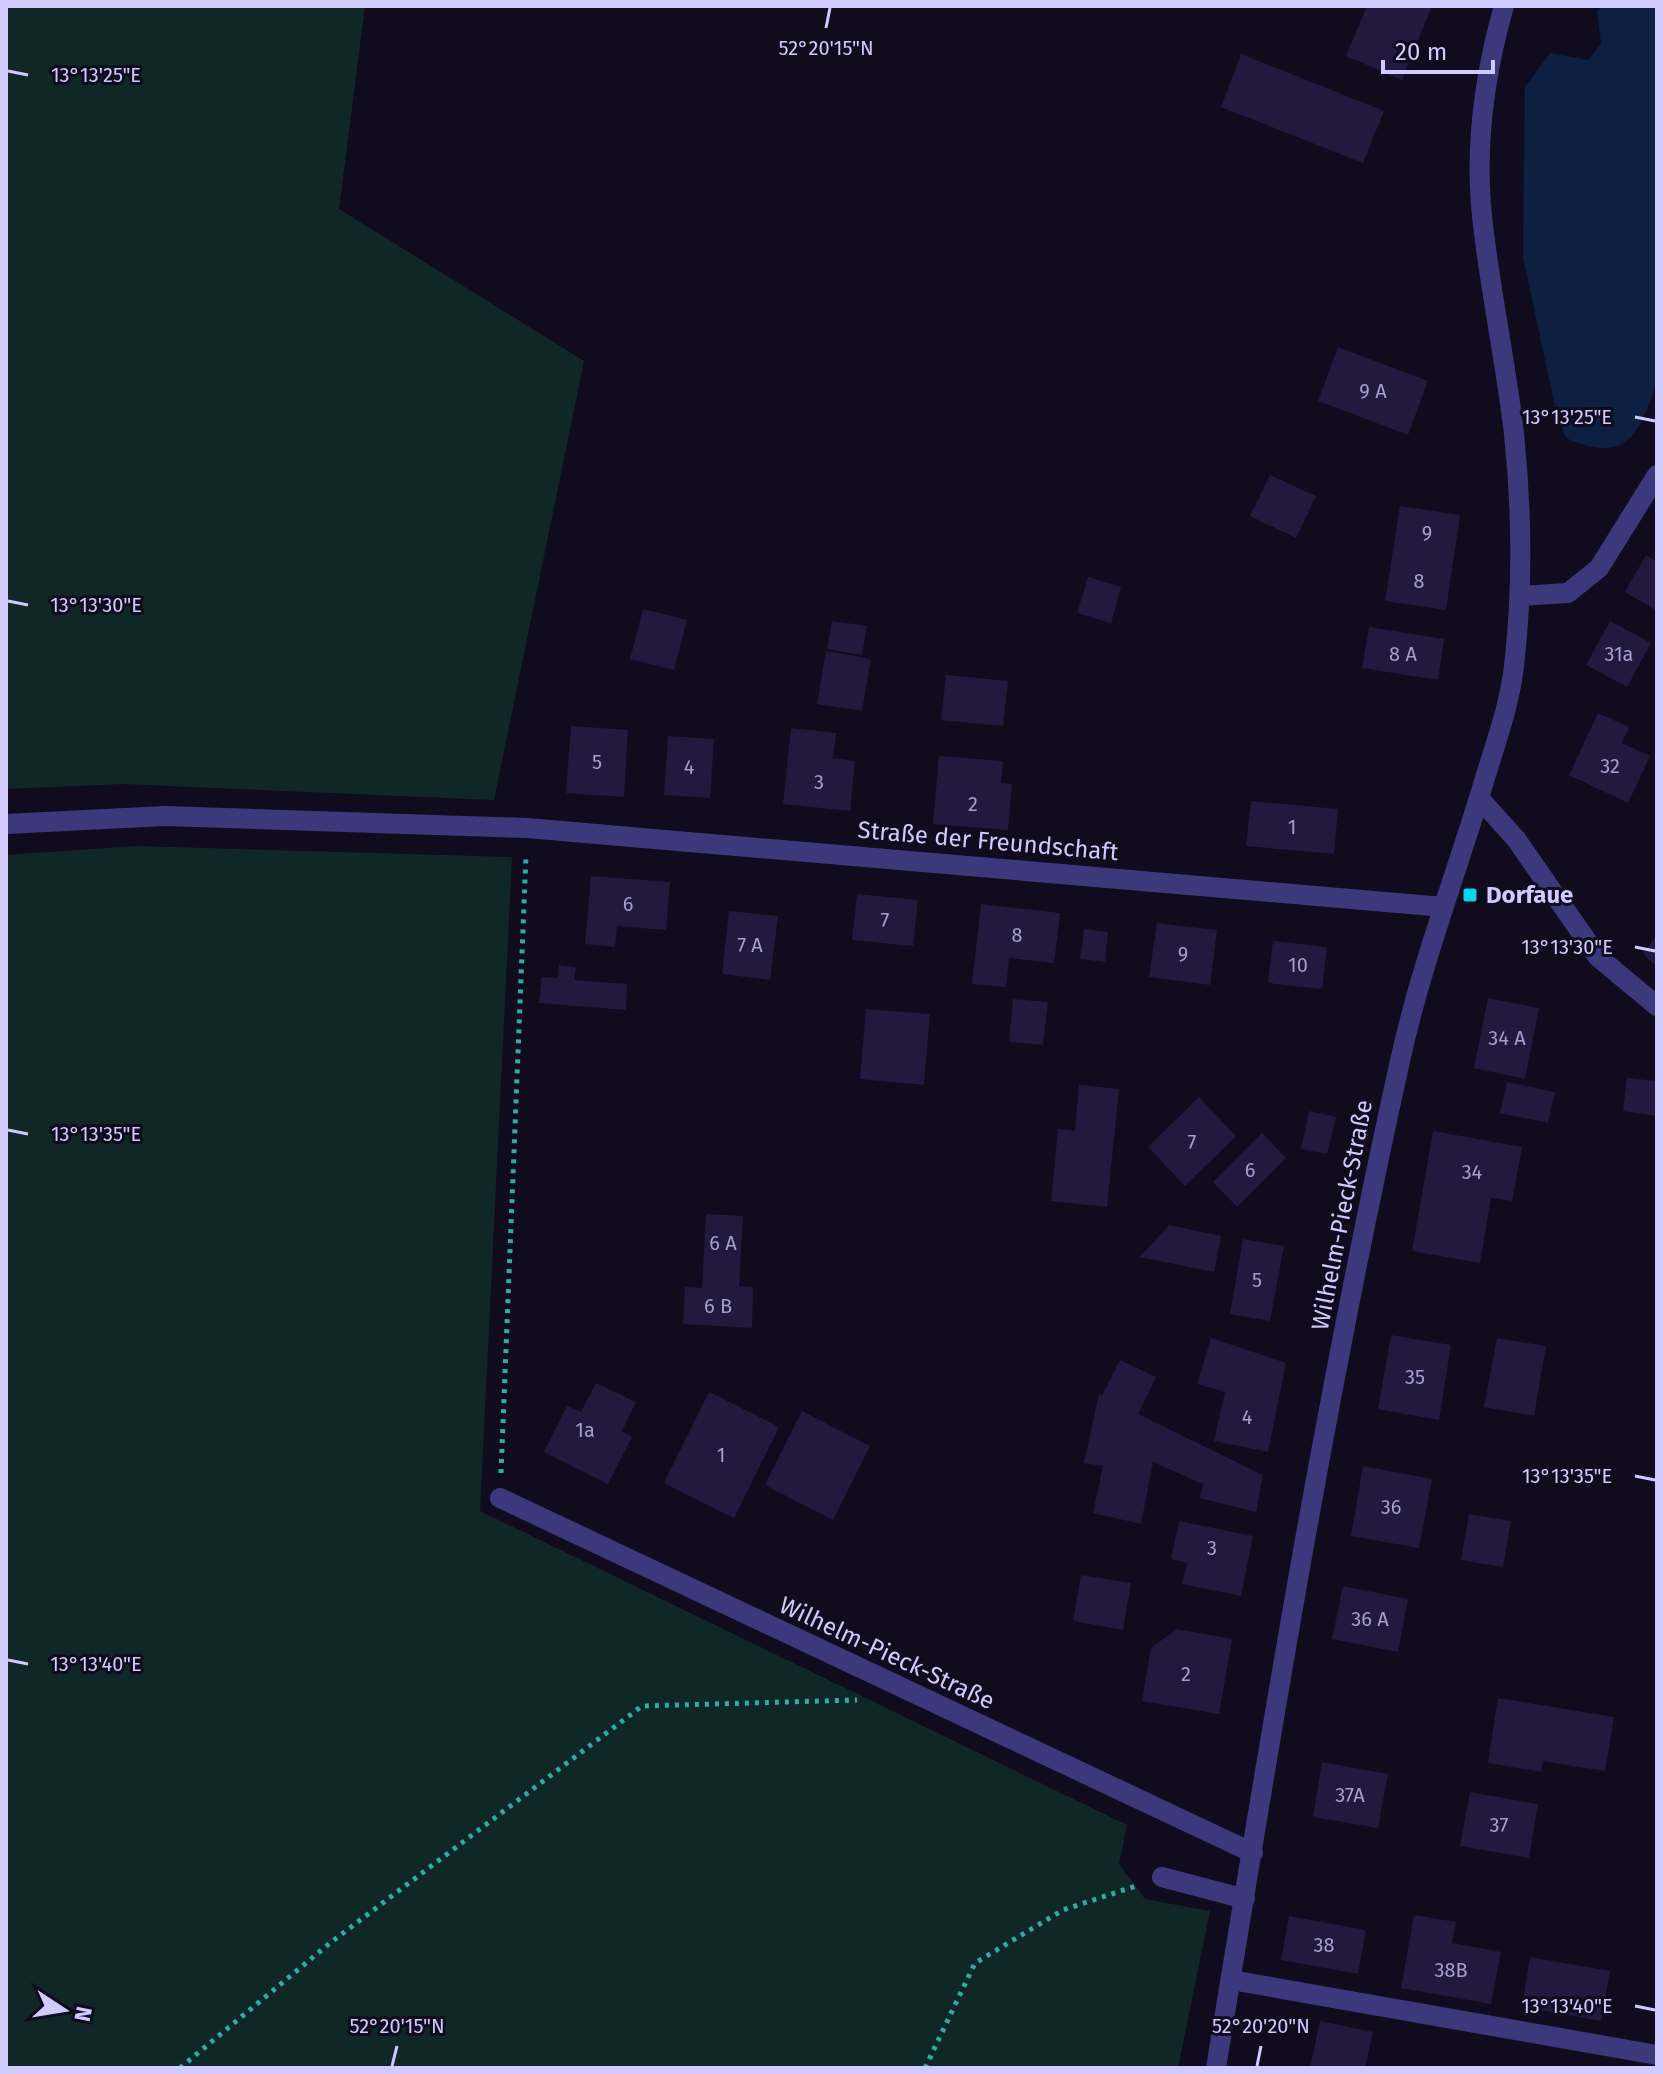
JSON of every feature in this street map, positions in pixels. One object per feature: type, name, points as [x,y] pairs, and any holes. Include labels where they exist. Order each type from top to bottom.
[{"type":"street","name":"Wilhelm-Pieck-Straße","points":[[1216,2068],[1324,1432],[1401,1057],[1513,673],[1520,596],[1521,516],[1514,434],[1482,220],[1481,140],[1490,56],[1504,6]]},
{"type":"street","points":[[1520,596],[1568,593],[1599,568],[1657,475]]},
{"type":"street","points":[[1479,798],[1516,839],[1598,957],[1657,1006]]},
{"type":"street","name":"Straße der Freundschaft","points":[[6,824],[165,816],[527,828],[1444,907]]},
{"type":"street","name":"Wilhelm-Pieck-Straße","points":[[500,1498],[1253,1853]]},
{"type":"street","points":[[1162,1877],[1245,1899]]},
{"type":"street","points":[[1231,1980],[1657,2055]]},
{"type":"path","points":[[500,1498],[527,828]]},
{"type":"path","points":[[180,2068],[330,1943],[642,1706],[860,1700]]},
{"type":"path","points":[[925,2068],[975,1963],[1063,1910],[1162,1877]]},
{"type":"green space","points":[[6,6],[365,6],[339,209],[584,361],[494,800],[123,784],[6,789]]},
{"type":"green space","points":[[136,846],[512,857],[480,1511],[1127,1825],[1119,1864],[1145,1899],[1210,1911],[1178,2068],[6,2068],[6,855]]},
{"type":"water","points":[[1601,6],[1657,6],[1657,381],[1637,429],[1618,446],[1604,448],[1566,438],[1555,407],[1523,257],[1525,87],[1550,53],[1589,60],[1601,43],[1597,12]]},
{"type":"building","points":[[1367,6],[1432,6],[1402,80],[1346,56]]},
{"type":"building","points":[[1241,54],[1384,111],[1363,163],[1221,107]]},
{"type":"building","points":[[1338,347],[1428,381],[1408,435],[1318,401]]},
{"type":"building","points":[[1270,475],[1316,496],[1296,538],[1250,516]]},
{"type":"building","points":[[1400,506],[1460,515],[1446,610],[1385,601]]},
{"type":"building","points":[[1646,555],[1657,562],[1657,611],[1625,592]]},
{"type":"building","points":[[1088,577],[1121,587],[1111,623],[1077,613]]},
{"type":"building","points":[[643,609],[687,620],[674,670],[630,659]]},
{"type":"building","points":[[832,621],[867,626],[862,655],[827,649]]},
{"type":"building","points":[[1610,621],[1651,643],[1627,687],[1586,665]]},
{"type":"building","points":[[1369,627],[1444,639],[1438,680],[1362,668]]},
{"type":"building","points":[[826,651],[871,659],[862,711],[817,704]]},
{"type":"building","points":[[946,675],[1008,681],[1003,726],[941,720]]},
{"type":"building","points":[[1598,713],[1629,727],[1622,743],[1650,756],[1628,803],[1569,775]]},
{"type":"building","points":[[571,726],[628,730],[624,797],[566,793]]},
{"type":"building","points":[[791,728],[836,733],[833,758],[855,761],[850,811],[783,804]]},
{"type":"building","points":[[668,736],[714,739],[710,798],[664,795]]},
{"type":"building","points":[[939,756],[1003,761],[1001,783],[1012,784],[1008,830],[933,824]]},
{"type":"building","points":[[1251,801],[1338,809],[1334,854],[1246,846]]},
{"type":"building","points":[[591,876],[670,882],[666,930],[617,926],[615,947],[585,944]]},
{"type":"building","points":[[857,894],[918,900],[913,946],[852,940]]},
{"type":"building","points":[[981,904],[1060,913],[1054,963],[1009,958],[1006,987],[972,984]]},
{"type":"building","points":[[729,911],[778,916],[770,980],[722,974]]},
{"type":"building","points":[[1157,923],[1217,930],[1210,985],[1149,977]]},
{"type":"building","points":[[1084,929],[1108,932],[1105,962],[1080,959]]},
{"type":"building","points":[[1657,934],[1657,967],[1643,954]]},
{"type":"building","points":[[1273,941],[1327,947],[1322,989],[1268,983]]},
{"type":"building","points":[[559,965],[576,967],[574,980],[627,984],[626,1010],[539,1003],[542,977],[558,978]]},
{"type":"building","points":[[1488,998],[1539,1008],[1525,1079],[1474,1068]]},
{"type":"building","points":[[1013,999],[1048,1002],[1043,1045],[1009,1042]]},
{"type":"building","points":[[866,1009],[930,1014],[924,1085],[860,1079]]},
{"type":"building","points":[[1627,1078],[1657,1081],[1657,1116],[1623,1111]]},
{"type":"building","points":[[1507,1082],[1555,1092],[1548,1123],[1500,1113]]},
{"type":"building","points":[[1079,1085],[1119,1089],[1107,1207],[1051,1201],[1058,1129],[1075,1131]]},
{"type":"building","points":[[1199,1097],[1236,1136],[1185,1186],[1148,1147]]},
{"type":"building","points":[[1309,1111],[1336,1117],[1327,1154],[1301,1149]]},
{"type":"building","points":[[1433,1131],[1522,1147],[1512,1201],[1491,1198],[1480,1263],[1412,1251]]},
{"type":"building","points":[[1262,1133],[1286,1158],[1237,1207],[1213,1182]]},
{"type":"building","points":[[706,1214],[743,1216],[739,1286],[753,1287],[752,1328],[683,1324],[685,1287],[702,1288]]},
{"type":"building","points":[[1169,1225],[1221,1236],[1214,1272],[1140,1257]]},
{"type":"building","points":[[1243,1239],[1284,1246],[1270,1321],[1230,1314]]},
{"type":"building","points":[[1391,1335],[1451,1345],[1439,1420],[1378,1409]]},
{"type":"building","points":[[1211,1338],[1286,1363],[1268,1452],[1214,1441],[1225,1392],[1197,1384]]},
{"type":"building","points":[[1497,1338],[1546,1346],[1534,1416],[1484,1407]]},
{"type":"building","points":[[1120,1360],[1156,1377],[1138,1414],[1263,1475],[1256,1512],[1200,1498],[1203,1484],[1153,1462],[1141,1524],[1093,1513],[1103,1466],[1084,1463],[1099,1394],[1102,1396]]},
{"type":"building","points":[[596,1383],[636,1402],[622,1431],[632,1437],[608,1484],[544,1452],[567,1406],[581,1412]]},
{"type":"building","points":[[709,1392],[779,1427],[734,1518],[664,1483]]},
{"type":"building","points":[[802,1411],[870,1446],[833,1520],[765,1485]]},
{"type":"building","points":[[1363,1466],[1432,1479],[1419,1548],[1351,1536]]},
{"type":"building","points":[[1469,1514],[1511,1521],[1503,1567],[1461,1560]]},
{"type":"building","points":[[1179,1521],[1253,1536],[1241,1596],[1182,1584],[1187,1563],[1171,1559]]},
{"type":"building","points":[[1081,1575],[1131,1583],[1123,1630],[1073,1621]]},
{"type":"building","points":[[1343,1586],[1408,1599],[1398,1652],[1332,1639]]},
{"type":"building","points":[[1177,1629],[1232,1639],[1219,1714],[1142,1701],[1151,1648]]},
{"type":"building","points":[[1498,1698],[1614,1717],[1605,1771],[1543,1761],[1541,1772],[1488,1763]]},
{"type":"building","points":[[1322,1762],[1388,1774],[1378,1828],[1313,1817]]},
{"type":"building","points":[[1470,1792],[1538,1804],[1529,1858],[1460,1846]]},
{"type":"building","points":[[1414,1915],[1456,1922],[1452,1943],[1501,1952],[1491,2004],[1401,1988]]},
{"type":"building","points":[[1289,1916],[1366,1930],[1358,1974],[1281,1960]]},
{"type":"building","points":[[1530,1957],[1610,1971],[1601,2021],[1522,2007]]},
{"type":"building","points":[[1320,2021],[1373,2032],[1365,2068],[1310,2068]]},
{"type":"place","name":"Dorfaue","points":[[1470,895]]}]
